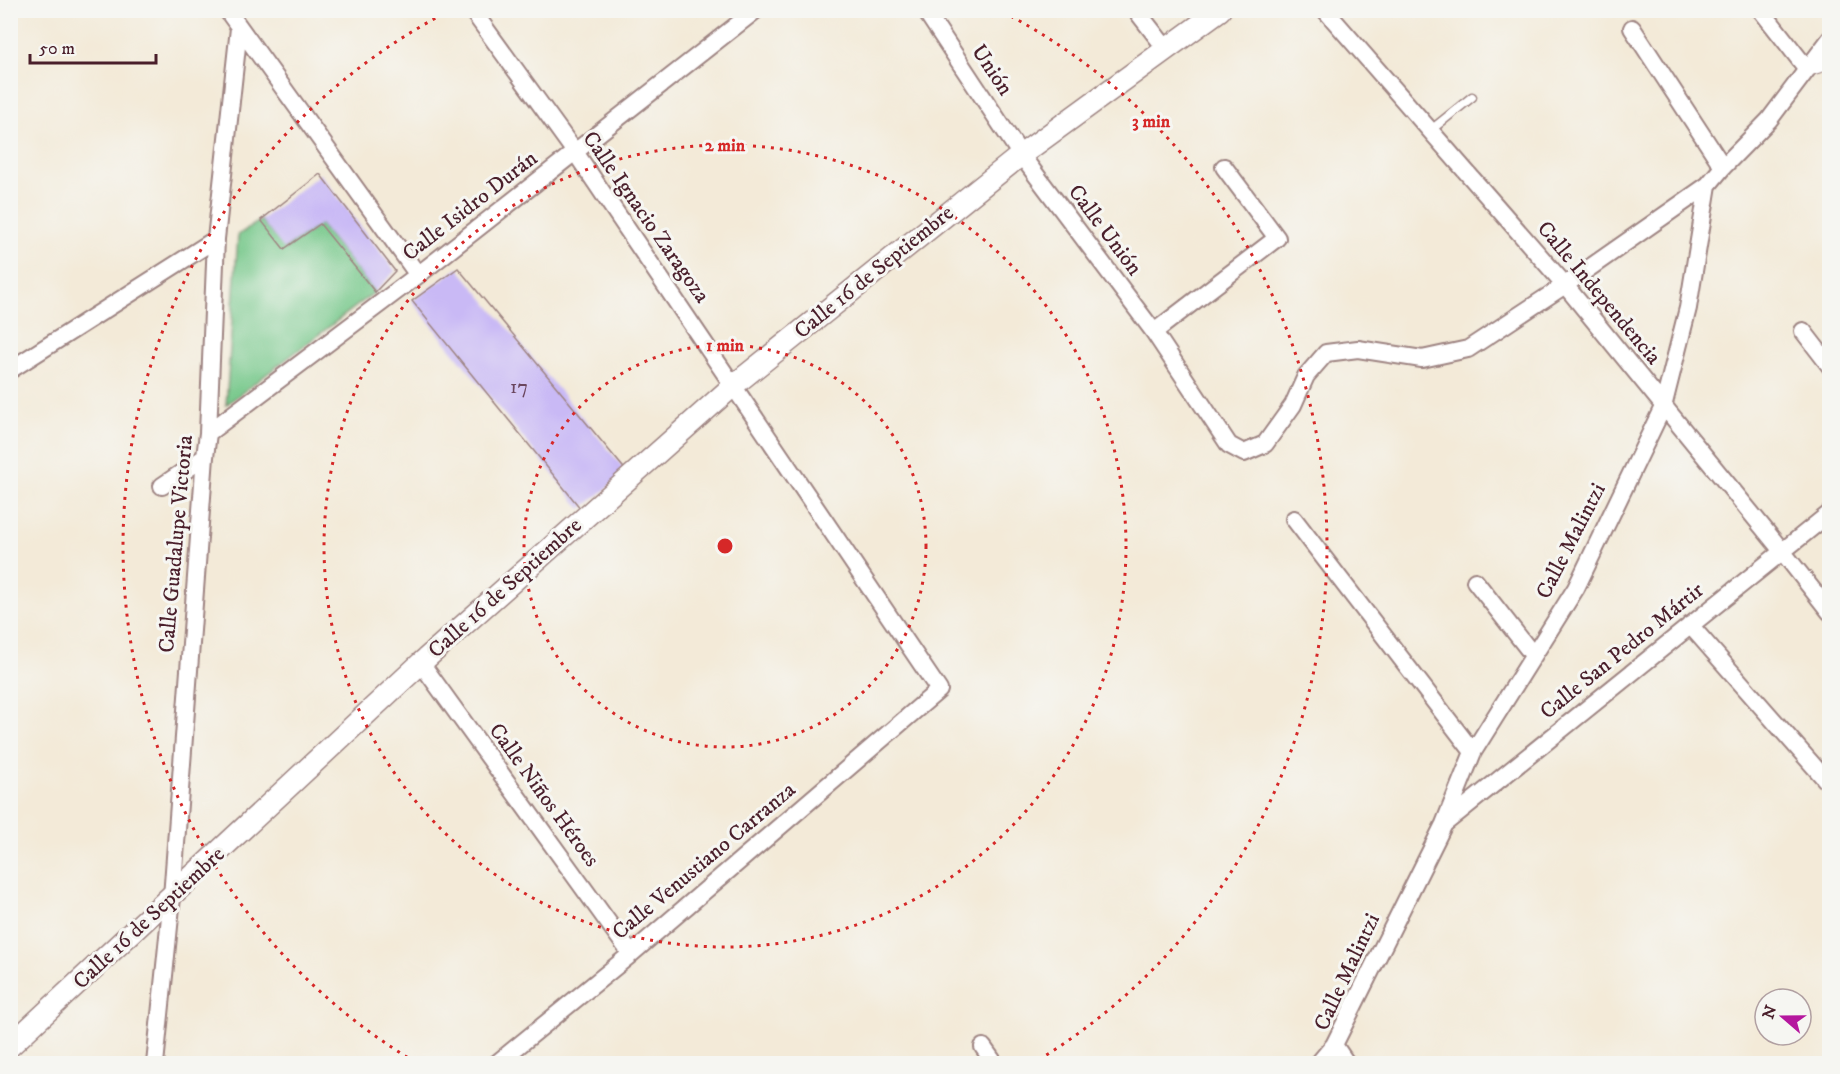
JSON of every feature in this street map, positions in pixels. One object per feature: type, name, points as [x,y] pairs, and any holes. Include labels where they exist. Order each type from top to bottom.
[{"type":"street","points":[[227,10],[418,275]]},
{"type":"street","name":"Calle Ignacio Zaragoza","points":[[472,10],[575,152],[939,690]]},
{"type":"street","name":"Calle Isidro Durán","points":[[208,433],[418,275],[756,10]]},
{"type":"street","name":"Unión","points":[[925,10],[1022,155]]},
{"type":"street","points":[[1136,10],[1167,50]]},
{"type":"street","name":"Calle 16 de Septiembre","points":[[10,1046],[421,663],[734,385],[1022,155],[1220,10]]},
{"type":"street","name":"Calle Independencia","points":[[1325,10],[1565,285],[1830,612]]},
{"type":"street","points":[[1761,10],[1807,69],[1830,62]]},
{"type":"street","name":"Calle Guadalupe Victoria","points":[[156,1064],[172,897],[208,433],[216,239],[239,28]]},
{"type":"street","points":[[1632,28],[1723,166]]},
{"type":"street","name":"Calle Malintzi","points":[[1347,1064],[1334,1045],[1443,824],[1473,752],[1576,588],[1663,407],[1688,308],[1708,185],[1723,166],[1769,120],[1830,39]]},
{"type":"street","name":"Calle Unión","points":[[1022,155],[1154,332],[1228,446],[1244,453],[1265,444],[1293,405],[1306,376],[1326,353],[1358,349],[1422,359],[1468,349],[1565,285],[1708,185]]},
{"type":"street","points":[[1154,332],[1277,238],[1224,167]]},
{"type":"street","points":[[10,370],[216,239]]},
{"type":"street","points":[[1803,331],[1830,366]]},
{"type":"street","points":[[162,486],[205,457]]},
{"type":"street","name":"Calle San Pedro Mártir","points":[[1443,824],[1830,513]]},
{"type":"street","points":[[1294,519],[1473,752]]},
{"type":"street","points":[[1475,581],[1533,655]]},
{"type":"street","points":[[1690,625],[1826,780]]},
{"type":"street","name":"Calle Niños Héroes","points":[[421,663],[631,954]]},
{"type":"street","name":"Calle Venustiano Carranza","points":[[505,1060],[939,690]]},
{"type":"street","points":[[1317,1064],[1334,1045]]},
{"type":"street","points":[[983,1047],[995,1064]]},
{"type":"lane","points":[[1431,130],[1472,98]]},
{"type":"green space","points":[[261,220],[285,249],[320,224],[375,292],[226,405],[238,235]]},
{"type":"building","points":[[320,174],[395,271],[375,292],[320,224],[284,249],[261,220]]},
{"type":"building","points":[[458,268],[627,472],[581,509],[412,301]]}]
